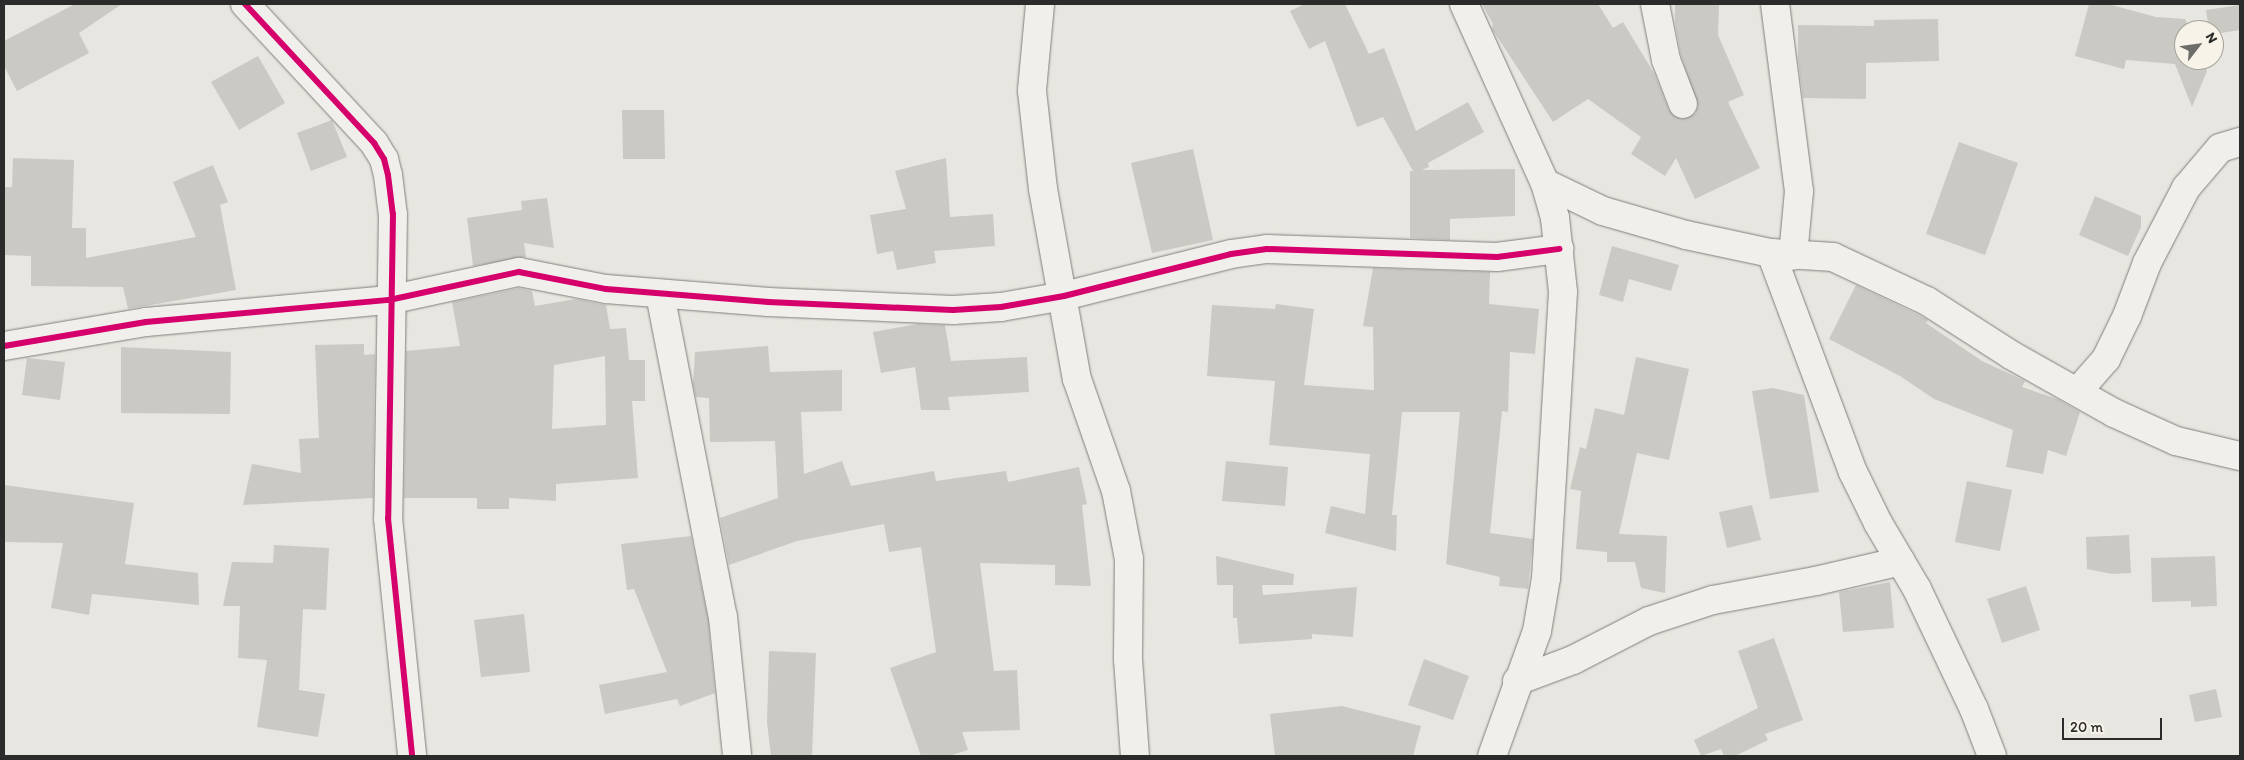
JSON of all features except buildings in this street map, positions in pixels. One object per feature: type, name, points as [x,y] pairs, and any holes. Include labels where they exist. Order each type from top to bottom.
[{"type":"street","points":[[245,4],[374,143],[384,158],[393,214],[389,300],[388,518],[412,756]]},
{"type":"street","points":[[1040,4],[1032,91],[1043,189],[1064,296],[1077,379],[1116,491],[1129,559],[1128,659],[1135,756]]},
{"type":"street","points":[[1464,4],[1546,183],[1555,218],[1563,292],[1561,363],[1546,578],[1537,631],[1517,681],[1492,756]]},
{"type":"street","points":[[1655,4],[1666,60],[1683,104]]},
{"type":"street","points":[[1775,4],[1799,191],[1782,254],[1853,472],[1901,561],[1974,709],[1992,756]]},
{"type":"street","points":[[2078,391],[2106,359],[2148,263],[2186,188],[2220,148],[2240,142]]},
{"type":"street","points":[[1546,183],[1603,211],[1686,235],[1782,254],[1833,257],[1927,302],[2010,355],[2078,391],[2114,414],[2176,441],[2240,456]]},
{"type":"street","points":[[4,346],[146,322],[389,300],[519,272],[606,289],[660,294],[953,310],[1001,306],[1064,296],[1230,254],[1268,249],[1497,257],[1559,249]]},
{"type":"street","points":[[660,294],[723,617],[737,756]]},
{"type":"street","points":[[1517,681],[1574,660],[1649,621],[1713,600],[1816,582],[1901,561]]},
{"type":"cycle path","points":[[245,4],[374,143],[384,159],[388,175],[393,214],[388,518],[412,756]]},
{"type":"cycle path","points":[[4,346],[146,322],[389,300],[519,272],[606,289],[768,302],[953,310],[1001,307],[1064,296],[1231,254],[1267,249],[1497,257],[1559,249]]}]
